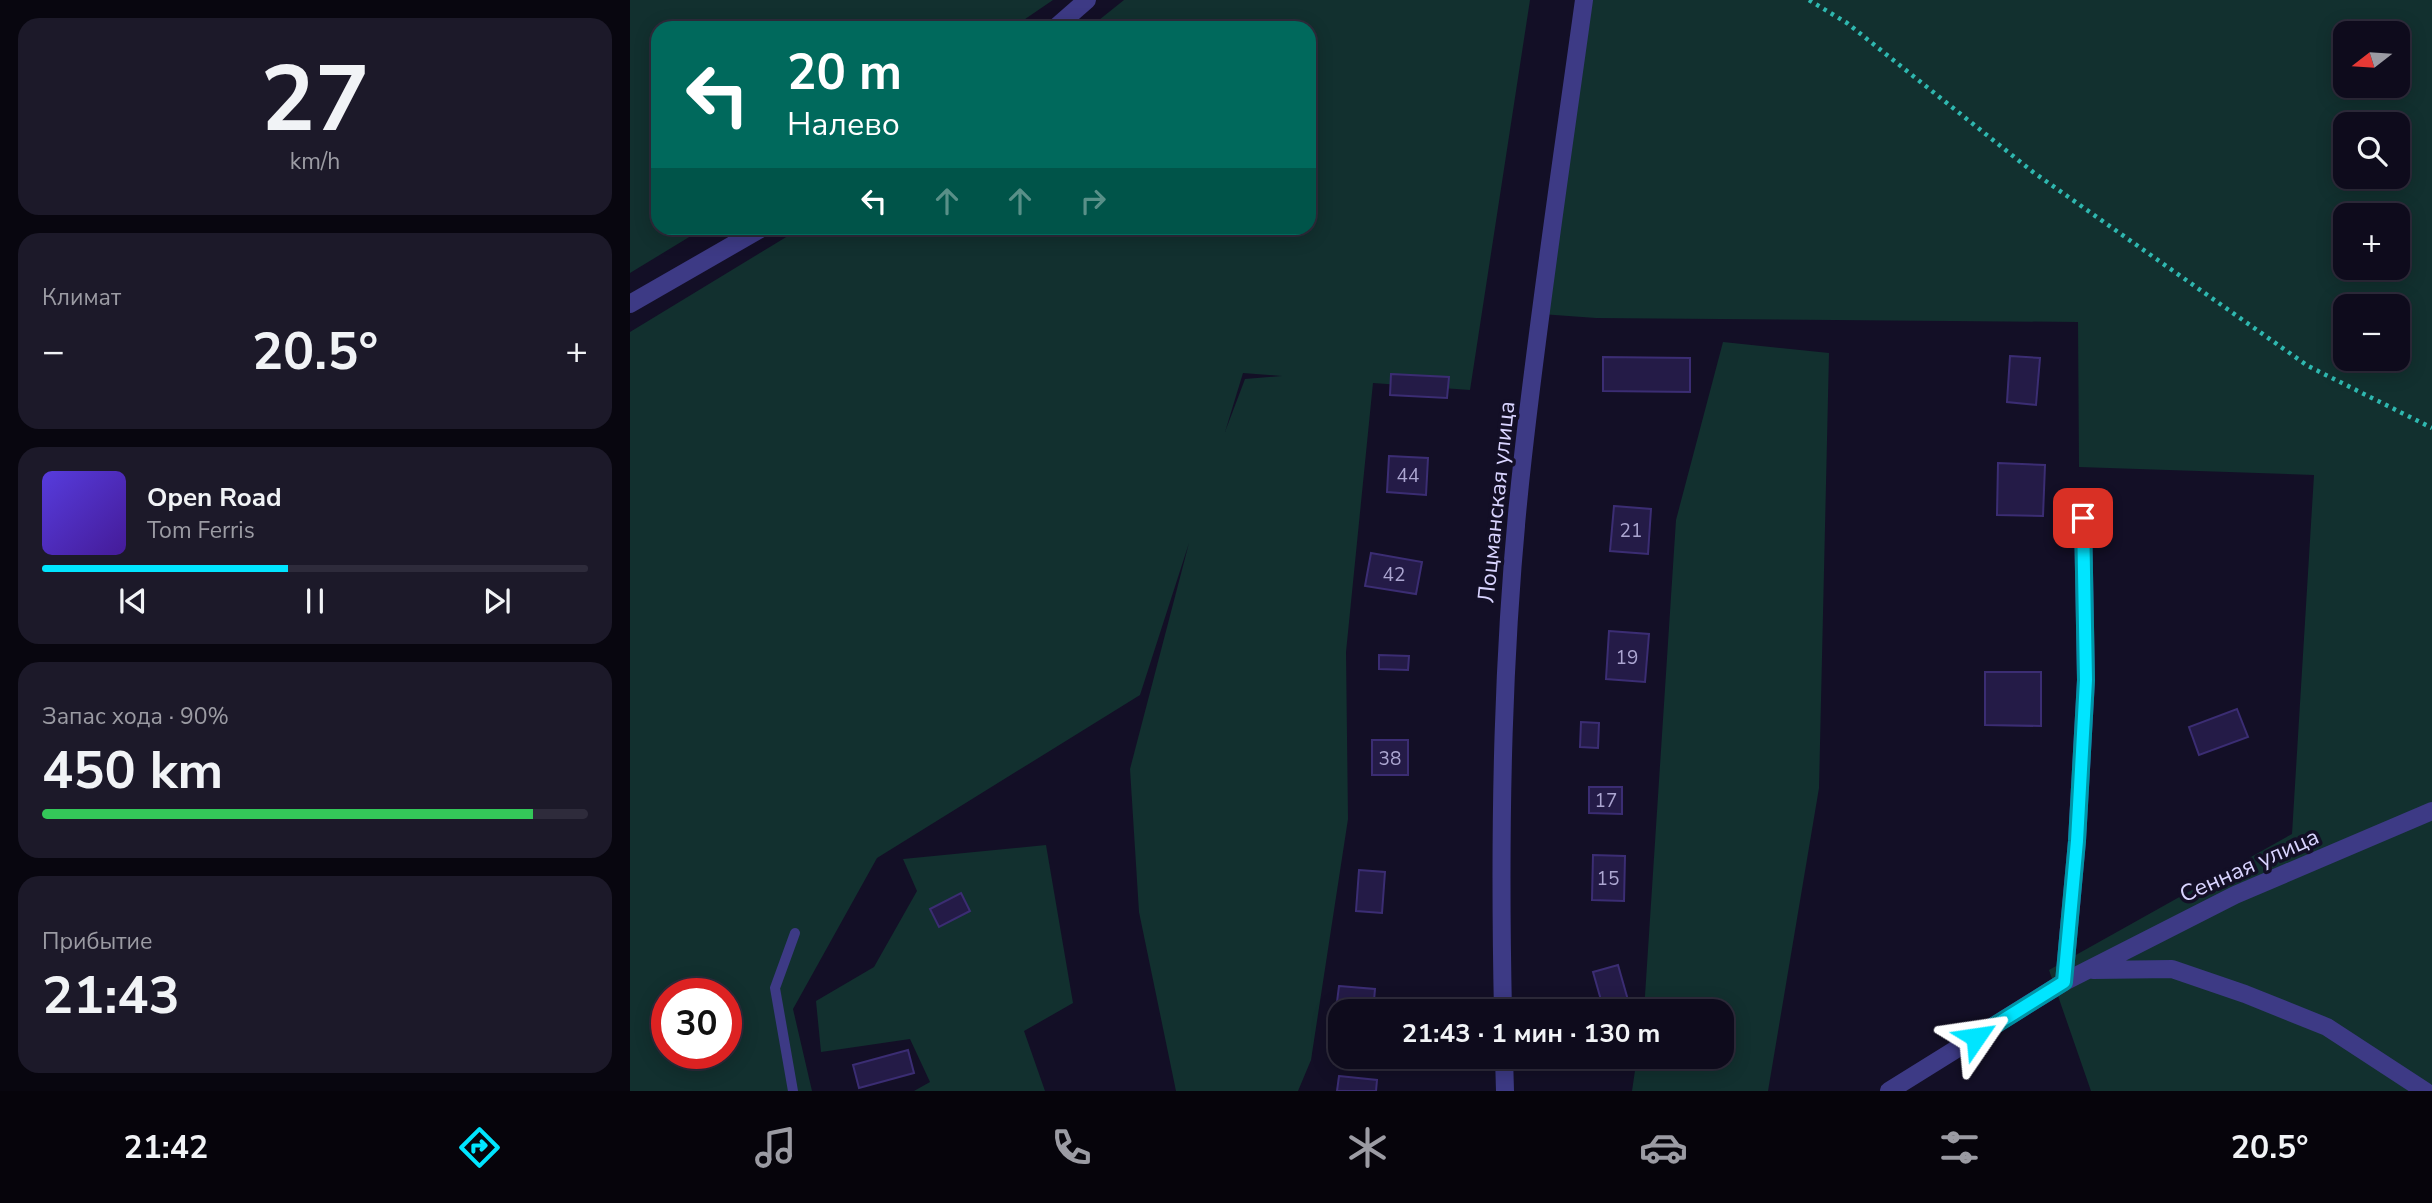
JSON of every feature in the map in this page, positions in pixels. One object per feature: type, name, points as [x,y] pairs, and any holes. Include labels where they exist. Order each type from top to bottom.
[{"type":"street","points":[[1063,21],[1087,0]]},
{"type":"street","name":"Лоцманская улица","points":[[1503,999],[1501,779],[1508,624],[1522,457],[1584,0]]},
{"type":"street","points":[[630,304],[750,235]]},
{"type":"street","points":[[2064,982],[2077,841],[2086,680],[2083,518]]},
{"type":"street","name":"Сенная улица","points":[[2090,970],[2235,895],[2432,811]]},
{"type":"street","points":[[1889,1091],[2064,982],[2090,970],[2172,970],[2245,994],[2327,1027],[2425,1091]]},
{"type":"street","points":[[1504,1069],[1505,1091]]},
{"type":"lane","points":[[793,1091],[775,988],[795,933]]},
{"type":"path","points":[[1810,0],[1847,23],[2033,172],[2308,366],[2432,428]]},
{"type":"green space","points":[[630,0],[1053,0],[1022,21],[651,21],[651,235],[692,235],[630,273]]},
{"type":"green space","points":[[1124,0],[1530,0],[1470,390],[1373,383],[1346,652],[1348,819],[1311,1060],[1298,1091],[1176,1091],[1139,912],[1130,769],[1189,543],[1140,695],[877,858],[793,1009],[812,1091],[630,1091],[630,332],[789,235],[1316,235],[1316,21],[1098,21]],"holes":[[[1243,373],[1282,376],[1245,379],[1225,432]]]},
{"type":"green space","points":[[1584,0],[2432,0],[2432,1091],[2091,1091],[2049,970],[2292,834],[2314,475],[2079,467],[2078,322],[1596,318],[1541,314]]},
{"type":"green space","points":[[1723,342],[1829,353],[1819,788],[1768,1091],[1632,1091],[1635,1069],[1734,1069],[1734,999],[1645,999],[1676,520]]},
{"type":"green space","points":[[1046,845],[1073,1003],[1024,1031],[1045,1091],[914,1091],[930,1082],[910,1039],[821,1052],[816,1001],[874,967],[917,891],[903,859]]},
{"type":"building","points":[[2010,356],[2040,358],[2036,405],[2007,402]]},
{"type":"building","points":[[1603,357],[1690,358],[1690,392],[1603,391]]},
{"type":"building","points":[[1391,374],[1449,377],[1447,398],[1390,395]]},
{"type":"building","points":[[1389,456],[1428,458],[1426,495],[1387,492]]},
{"type":"building","points":[[1998,463],[2045,465],[2043,516],[1997,515]]},
{"type":"building","points":[[1614,506],[1651,509],[1648,554],[1610,551]]},
{"type":"building","points":[[1371,553],[1422,562],[1416,594],[1365,586]]},
{"type":"building","points":[[1609,631],[1649,634],[1645,682],[1606,679]]},
{"type":"building","points":[[1379,655],[1409,656],[1408,670],[1379,669]]},
{"type":"building","points":[[1985,672],[2041,672],[2041,726],[1985,725]]},
{"type":"building","points":[[2237,709],[2248,737],[2199,755],[2189,727]]},
{"type":"building","points":[[1581,722],[1599,723],[1598,748],[1580,747]]},
{"type":"building","points":[[1372,740],[1408,740],[1408,775],[1372,775]]},
{"type":"building","points":[[1589,787],[1622,787],[1622,814],[1589,813]]},
{"type":"building","points":[[1593,855],[1625,856],[1624,901],[1592,900]]},
{"type":"building","points":[[1359,870],[1385,872],[1382,913],[1356,911]]},
{"type":"building","points":[[961,893],[970,911],[939,927],[930,909]]},
{"type":"building","points":[[1618,965],[1628,999],[1601,999],[1593,972]]},
{"type":"building","points":[[1339,986],[1375,989],[1374,999],[1337,999]]},
{"type":"building","points":[[908,1050],[914,1073],[859,1088],[853,1065]]},
{"type":"building","points":[[1339,1076],[1377,1080],[1376,1091],[1337,1091]]},
{"type":"route","points":[[1976,1037],[2064,982],[2077,841],[2086,680],[2083,518]]}]
